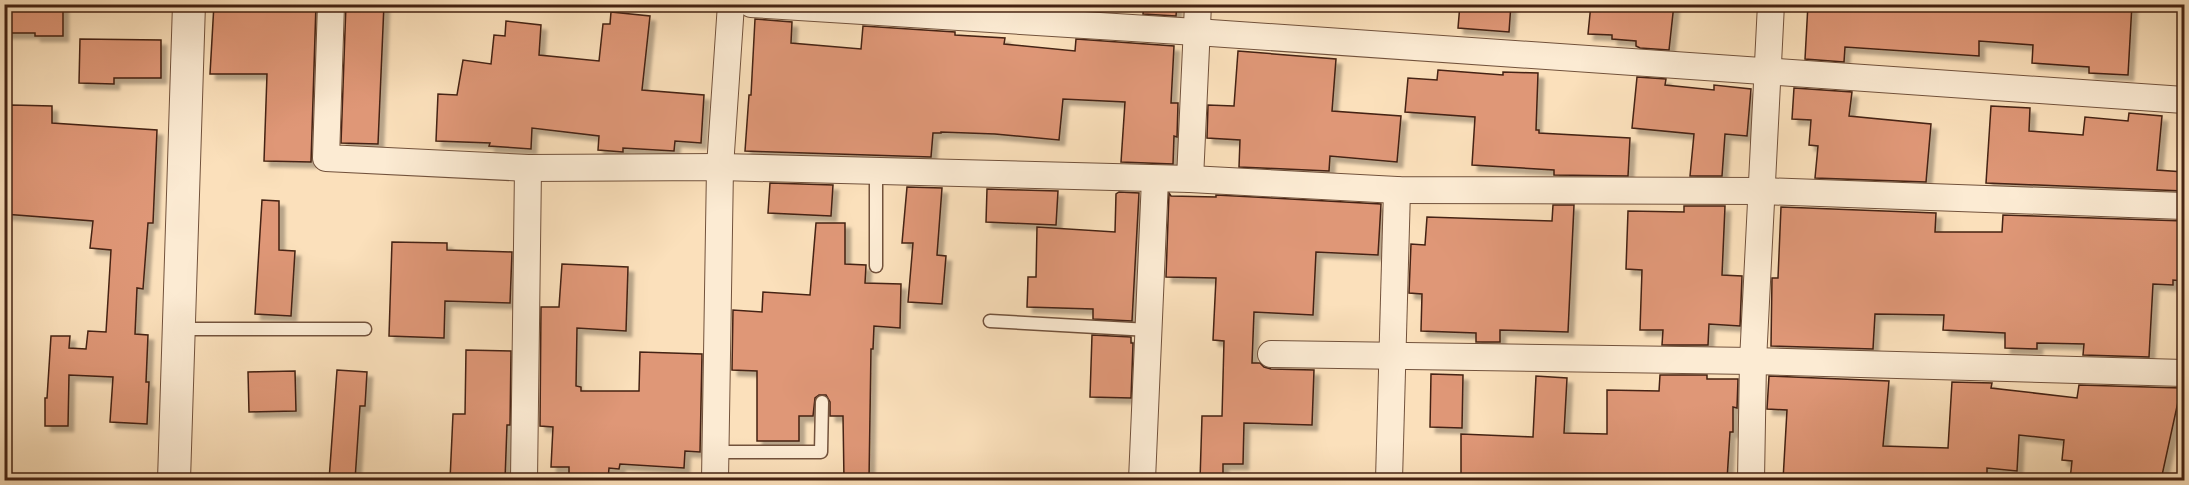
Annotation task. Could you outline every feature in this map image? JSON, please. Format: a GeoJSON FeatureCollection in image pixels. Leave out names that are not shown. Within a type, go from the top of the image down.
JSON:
{"type":"FeatureCollection","features":[{"type":"Feature","properties":{"kind":"street"},"geometry":{"type":"LineString","coordinates":[[174,480],[189,4]]}},
{"type":"Feature","properties":{"kind":"street"},"geometry":{"type":"LineString","coordinates":[[332,4],[326,158],[528,168],[720,167],[1190,179],[1397,190],[1761,191],[2184,206]]}},
{"type":"Feature","properties":{"kind":"street"},"geometry":{"type":"LineString","coordinates":[[715,480],[720,167],[731,4]]}},
{"type":"Feature","properties":{"kind":"street"},"geometry":{"type":"LineString","coordinates":[[751,4],[1196,32],[2184,100]]}},
{"type":"Feature","properties":{"kind":"street"},"geometry":{"type":"LineString","coordinates":[[1190,179],[1198,4]]}},
{"type":"Feature","properties":{"kind":"street"},"geometry":{"type":"LineString","coordinates":[[1752,480],[1753,362],[1771,4]]}},
{"type":"Feature","properties":{"kind":"street"},"geometry":{"type":"LineString","coordinates":[[524,480],[528,168]]}},
{"type":"Feature","properties":{"kind":"street"},"geometry":{"type":"LineString","coordinates":[[1142,480],[1155,178]]}},
{"type":"Feature","properties":{"kind":"street"},"geometry":{"type":"LineString","coordinates":[[1389,480],[1397,190]]}},
{"type":"Feature","properties":{"kind":"street"},"geometry":{"type":"LineString","coordinates":[[1271,354],[1753,362],[2184,373]]}},
{"type":"Feature","properties":{"kind":"lane"},"geometry":{"type":"LineString","coordinates":[[876,171],[876,266]]}},
{"type":"Feature","properties":{"kind":"lane"},"geometry":{"type":"LineString","coordinates":[[990,321],[1149,330]]}},
{"type":"Feature","properties":{"kind":"lane"},"geometry":{"type":"LineString","coordinates":[[179,329],[365,329]]}},
{"type":"Feature","properties":{"kind":"lane"},"geometry":{"type":"LineString","coordinates":[[716,452],[821,452],[822,402]]}},
{"type":"Feature","properties":{"kind":"building"},"geometry":{"type":"Polygon","coordinates":[[[4,4],[63,4],[63,36],[4,33],[4,4]]]}},
{"type":"Feature","properties":{"kind":"building"},"geometry":{"type":"Polygon","coordinates":[[[214,4],[316,4],[311,162],[264,161],[267,74],[210,74],[214,4]]]}},
{"type":"Feature","properties":{"kind":"building"},"geometry":{"type":"Polygon","coordinates":[[[346,4],[384,4],[378,144],[341,143],[346,4]]]}},
{"type":"Feature","properties":{"kind":"building"},"geometry":{"type":"Polygon","coordinates":[[[1144,4],[1177,4],[1176,16],[1143,14],[1144,4]]]}},
{"type":"Feature","properties":{"kind":"building"},"geometry":{"type":"Polygon","coordinates":[[[1460,4],[1511,4],[1509,32],[1458,28],[1460,4]]]}},
{"type":"Feature","properties":{"kind":"building"},"geometry":{"type":"Polygon","coordinates":[[[1591,4],[1674,4],[1669,50],[1640,48],[1636,46],[1636,41],[1612,39],[1612,35],[1588,34],[1591,4]]]}},
{"type":"Feature","properties":{"kind":"building"},"geometry":{"type":"Polygon","coordinates":[[[1808,4],[1977,4],[2020,7],[2020,5],[2092,11],[2092,4],[2132,4],[2128,75],[2089,73],[2089,67],[2032,63],[2033,45],[1979,41],[1979,56],[1845,47],[1844,62],[1805,59],[1808,4]]]}},
{"type":"Feature","properties":{"kind":"building"},"geometry":{"type":"Polygon","coordinates":[[[611,12],[650,16],[642,90],[704,95],[701,143],[675,141],[674,151],[623,148],[623,152],[598,150],[599,136],[532,128],[531,149],[489,146],[490,143],[436,141],[438,94],[457,95],[463,60],[491,64],[494,35],[505,36],[506,21],[541,25],[539,55],[599,61],[603,24],[610,24],[611,12]]]}},
{"type":"Feature","properties":{"kind":"building"},"geometry":{"type":"Polygon","coordinates":[[[755,19],[792,22],[791,43],[861,49],[863,26],[955,32],[955,35],[1005,38],[1004,44],[1075,51],[1076,39],[1174,46],[1171,103],[1178,103],[1173,164],[1121,162],[1125,102],[1063,99],[1059,140],[995,134],[933,133],[931,157],[745,151],[755,19]]]}},
{"type":"Feature","properties":{"kind":"building"},"geometry":{"type":"Polygon","coordinates":[[[80,39],[161,40],[161,78],[114,78],[114,84],[79,83],[80,39]]]}},
{"type":"Feature","properties":{"kind":"building"},"geometry":{"type":"Polygon","coordinates":[[[1238,51],[1336,59],[1332,111],[1401,116],[1397,162],[1330,156],[1329,171],[1239,167],[1240,140],[1207,138],[1208,105],[1234,106],[1238,51]]]}},
{"type":"Feature","properties":{"kind":"building"},"geometry":{"type":"Polygon","coordinates":[[[1438,70],[1503,75],[1503,72],[1538,73],[1536,130],[1539,130],[1539,133],[1630,138],[1628,176],[1554,175],[1554,170],[1472,165],[1475,117],[1405,112],[1408,78],[1437,80],[1438,70]]]}},
{"type":"Feature","properties":{"kind":"building"},"geometry":{"type":"Polygon","coordinates":[[[1637,77],[1666,79],[1665,85],[1714,90],[1714,85],[1751,89],[1747,136],[1725,134],[1722,176],[1690,176],[1694,134],[1632,128],[1637,77]]]}},
{"type":"Feature","properties":{"kind":"building"},"geometry":{"type":"Polygon","coordinates":[[[1794,88],[1852,92],[1849,116],[1931,124],[1926,182],[1815,178],[1818,146],[1809,145],[1811,120],[1792,119],[1794,88]]]}},
{"type":"Feature","properties":{"kind":"building"},"geometry":{"type":"Polygon","coordinates":[[[11,105],[52,106],[52,123],[157,130],[153,223],[148,223],[143,289],[137,288],[135,334],[148,335],[147,424],[110,422],[113,377],[69,375],[68,426],[45,426],[45,398],[47,398],[51,336],[70,336],[69,348],[86,349],[88,331],[106,332],[111,250],[90,248],[93,221],[4,214],[4,161],[11,162],[11,105]]]}},
{"type":"Feature","properties":{"kind":"building"},"geometry":{"type":"Polygon","coordinates":[[[1991,106],[2030,108],[2029,131],[2083,135],[2085,117],[2128,121],[2129,113],[2162,116],[2157,170],[2184,172],[2184,191],[1986,183],[1991,106]]]}},
{"type":"Feature","properties":{"kind":"building"},"geometry":{"type":"Polygon","coordinates":[[[770,183],[833,185],[831,216],[768,213],[770,183]]]}},
{"type":"Feature","properties":{"kind":"building"},"geometry":{"type":"Polygon","coordinates":[[[907,187],[942,188],[937,255],[946,256],[942,304],[908,302],[913,243],[902,243],[907,187]]]}},
{"type":"Feature","properties":{"kind":"building"},"geometry":{"type":"Polygon","coordinates":[[[987,189],[1058,191],[1056,225],[986,222],[987,189]]]}},
{"type":"Feature","properties":{"kind":"building"},"geometry":{"type":"Polygon","coordinates":[[[1119,192],[1139,193],[1132,321],[1093,319],[1093,309],[1027,307],[1028,277],[1036,277],[1037,227],[1115,232],[1116,194],[1119,192]]]}},
{"type":"Feature","properties":{"kind":"building"},"geometry":{"type":"Polygon","coordinates":[[[1169,193],[1171,196],[1216,197],[1216,195],[1381,204],[1378,255],[1316,252],[1313,315],[1254,312],[1252,363],[1260,363],[1271,369],[1314,370],[1312,425],[1244,423],[1243,464],[1223,464],[1223,480],[1200,480],[1202,416],[1222,416],[1224,341],[1213,340],[1216,278],[1166,277],[1169,193]]]}},
{"type":"Feature","properties":{"kind":"building"},"geometry":{"type":"Polygon","coordinates":[[[262,200],[279,201],[279,250],[295,251],[291,316],[255,314],[262,200]]]}},
{"type":"Feature","properties":{"kind":"building"},"geometry":{"type":"Polygon","coordinates":[[[1553,205],[1574,205],[1568,332],[1500,330],[1500,342],[1476,342],[1476,333],[1421,331],[1422,294],[1409,293],[1411,244],[1425,245],[1427,217],[1552,221],[1553,205]]]}},
{"type":"Feature","properties":{"kind":"building"},"geometry":{"type":"Polygon","coordinates":[[[1684,206],[1725,206],[1722,275],[1742,276],[1740,326],[1709,324],[1708,345],[1662,345],[1663,330],[1640,330],[1642,270],[1626,269],[1628,211],[1684,212],[1684,206]]]}},
{"type":"Feature","properties":{"kind":"building"},"geometry":{"type":"Polygon","coordinates":[[[1781,207],[1936,213],[1935,232],[2002,232],[2003,215],[2184,221],[2184,281],[2173,280],[2173,285],[2153,284],[2149,357],[2083,355],[2084,344],[2037,343],[2037,349],[2005,348],[2005,333],[1943,330],[1944,315],[1875,314],[1873,349],[1771,346],[1772,278],[1778,278],[1781,207]]]}},
{"type":"Feature","properties":{"kind":"building"},"geometry":{"type":"Polygon","coordinates":[[[816,223],[845,223],[845,264],[866,265],[865,283],[901,284],[900,328],[874,326],[873,349],[871,349],[869,480],[844,480],[843,416],[830,416],[830,402],[826,395],[819,395],[815,398],[813,416],[799,416],[799,441],[757,441],[757,371],[732,370],[733,310],[762,312],[763,292],[810,295],[816,223]]]}},
{"type":"Feature","properties":{"kind":"building"},"geometry":{"type":"Polygon","coordinates":[[[392,242],[447,243],[447,250],[512,252],[510,303],[445,301],[444,338],[389,336],[392,242]]]}},
{"type":"Feature","properties":{"kind":"building"},"geometry":{"type":"Polygon","coordinates":[[[562,264],[628,267],[626,331],[577,328],[576,386],[581,387],[581,391],[639,391],[640,352],[702,354],[700,452],[685,451],[684,468],[620,464],[619,469],[609,468],[608,480],[569,480],[569,467],[551,467],[553,427],[540,426],[541,307],[559,307],[562,264]]]}},
{"type":"Feature","properties":{"kind":"building"},"geometry":{"type":"Polygon","coordinates":[[[1092,335],[1131,337],[1131,343],[1133,343],[1131,398],[1090,397],[1092,335]]]}},
{"type":"Feature","properties":{"kind":"building"},"geometry":{"type":"Polygon","coordinates":[[[466,350],[511,351],[510,425],[507,425],[505,480],[450,480],[453,414],[465,414],[466,350]]]}},
{"type":"Feature","properties":{"kind":"building"},"geometry":{"type":"Polygon","coordinates":[[[337,370],[367,372],[365,406],[360,406],[355,480],[329,480],[337,370]]]}},
{"type":"Feature","properties":{"kind":"building"},"geometry":{"type":"Polygon","coordinates":[[[295,371],[296,411],[249,412],[248,372],[295,371]]]}},
{"type":"Feature","properties":{"kind":"building"},"geometry":{"type":"Polygon","coordinates":[[[1431,374],[1463,375],[1462,428],[1430,427],[1431,374]]]}},
{"type":"Feature","properties":{"kind":"building"},"geometry":{"type":"Polygon","coordinates":[[[1660,375],[1707,375],[1707,379],[1738,379],[1737,408],[1733,407],[1733,432],[1730,432],[1727,480],[1461,480],[1461,434],[1533,437],[1536,376],[1567,378],[1564,433],[1607,434],[1607,390],[1659,391],[1660,375]]]}},
{"type":"Feature","properties":{"kind":"building"},"geometry":{"type":"Polygon","coordinates":[[[1769,376],[1889,381],[1883,446],[1948,448],[1952,382],[1992,383],[1991,388],[2077,398],[2079,385],[2181,388],[2161,480],[2070,480],[2072,461],[2062,460],[2064,440],[2019,435],[2017,471],[1987,468],[1987,480],[1783,480],[1787,410],[1767,409],[1769,376]]]}}]}
